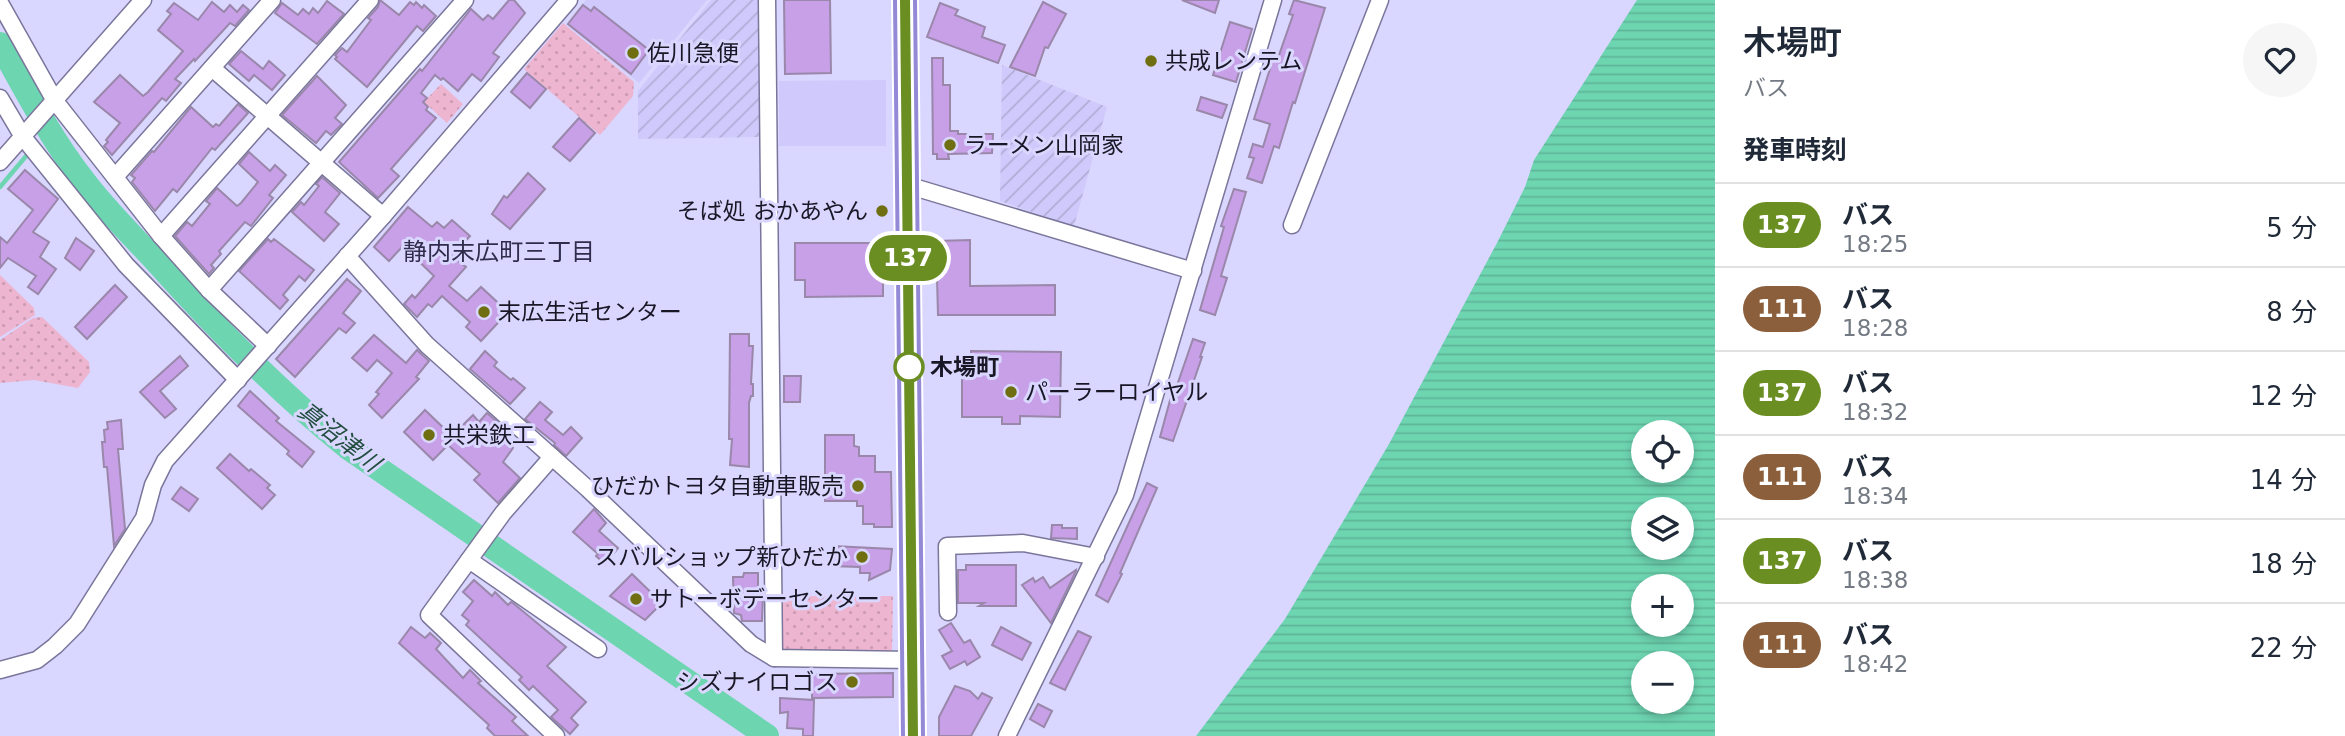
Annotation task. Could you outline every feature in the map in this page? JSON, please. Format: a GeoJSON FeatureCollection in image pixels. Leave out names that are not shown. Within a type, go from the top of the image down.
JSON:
{"type":"FeatureCollection","features":[{"type":"Feature","properties":{"kind":"highway"},"geometry":{"type":"LineString","coordinates":[[905,0],[913,736]]}},
{"type":"Feature","properties":{"kind":"street"},"geometry":{"type":"LineString","coordinates":[[0,162],[143,0]]}},
{"type":"Feature","properties":{"kind":"street"},"geometry":{"type":"LineString","coordinates":[[115,177],[272,0]]}},
{"type":"Feature","properties":{"kind":"street"},"geometry":{"type":"LineString","coordinates":[[161,236],[370,0]]}},
{"type":"Feature","properties":{"kind":"street"},"geometry":{"type":"LineString","coordinates":[[209,290],[465,0]]}},
{"type":"Feature","properties":{"kind":"street"},"geometry":{"type":"LineString","coordinates":[[0,670],[37,660],[76,624],[144,518],[153,485],[165,461],[383,216],[569,0]]}},
{"type":"Feature","properties":{"kind":"street"},"geometry":{"type":"LineString","coordinates":[[767,0],[774,658]]}},
{"type":"Feature","properties":{"kind":"street"},"geometry":{"type":"LineString","coordinates":[[1007,736],[1125,495],[1273,0]]}},
{"type":"Feature","properties":{"kind":"street"},"geometry":{"type":"LineString","coordinates":[[1292,225],[1380,0]]}},
{"type":"Feature","properties":{"kind":"street"},"geometry":{"type":"LineString","coordinates":[[0,3],[52,105],[115,177],[161,236],[264,351]]}},
{"type":"Feature","properties":{"kind":"street"},"geometry":{"type":"LineString","coordinates":[[212,68],[383,216]]}},
{"type":"Feature","properties":{"kind":"street"},"geometry":{"type":"LineString","coordinates":[[0,98],[126,265],[242,376]]}},
{"type":"Feature","properties":{"kind":"street"},"geometry":{"type":"LineString","coordinates":[[907,185],[1193,271]]}},
{"type":"Feature","properties":{"kind":"street"},"geometry":{"type":"LineString","coordinates":[[347,256],[427,345],[552,457],[751,644],[774,658],[912,660]]}},
{"type":"Feature","properties":{"kind":"street"},"geometry":{"type":"LineString","coordinates":[[552,457],[489,532],[429,615],[556,736]]}},
{"type":"Feature","properties":{"kind":"street"},"geometry":{"type":"LineString","coordinates":[[948,612],[947,546],[1023,543],[1096,557]]}},
{"type":"Feature","properties":{"kind":"street"},"geometry":{"type":"LineString","coordinates":[[472,556],[598,649]]}},
{"type":"Feature","properties":{"kind":"shaded area","name":"佐川急便"},"geometry":{"type":"Polygon","coordinates":[[[586,0],[707,0],[639,83],[566,24],[586,0]]]}},
{"type":"Feature","properties":{"kind":"shaded area"},"geometry":{"type":"Polygon","coordinates":[[[711,0],[761,0],[759,137],[638,139],[638,91],[711,0]]]}},
{"type":"Feature","properties":{"kind":"shaded area"},"geometry":{"type":"Polygon","coordinates":[[[1637,0],[1715,0],[1715,736],[1196,736],[1285,619],[1389,444],[1525,187],[1534,160],[1637,0]]]}},
{"type":"Feature","properties":{"kind":"shaded area"},"geometry":{"type":"Polygon","coordinates":[[[563,23],[634,82],[633,96],[600,135],[524,69],[563,23]]]}},
{"type":"Feature","properties":{"kind":"shaded area"},"geometry":{"type":"Polygon","coordinates":[[[1002,65],[1107,107],[1074,226],[1000,201],[1002,65]]]}},
{"type":"Feature","properties":{"kind":"shaded area"},"geometry":{"type":"Polygon","coordinates":[[[886,80],[886,146],[779,146],[779,81],[886,80]]]}},
{"type":"Feature","properties":{"kind":"shaded area"},"geometry":{"type":"Polygon","coordinates":[[[441,84],[463,104],[447,123],[424,102],[441,84]]]}},
{"type":"Feature","properties":{"kind":"shaded area"},"geometry":{"type":"Polygon","coordinates":[[[0,275],[34,308],[35,315],[0,337],[0,275]]]}},
{"type":"Feature","properties":{"kind":"shaded area"},"geometry":{"type":"Polygon","coordinates":[[[42,317],[89,362],[90,372],[78,388],[34,380],[0,383],[0,340],[33,318],[42,317]]]}},
{"type":"Feature","properties":{"kind":"shaded area"},"geometry":{"type":"Polygon","coordinates":[[[782,596],[893,596],[892,654],[788,654],[782,647],[782,596]]]}},
{"type":"Feature","properties":{"kind":"building"},"geometry":{"type":"Polygon","coordinates":[[[380,0],[399,15],[410,2],[414,5],[416,2],[422,8],[424,5],[436,16],[423,31],[417,26],[367,87],[335,59],[335,55],[342,48],[347,52],[371,20],[368,18],[378,7],[380,0]]]}},
{"type":"Feature","properties":{"kind":"building"},"geometry":{"type":"Polygon","coordinates":[[[509,0],[514,0],[525,13],[493,53],[499,57],[481,81],[472,74],[458,91],[443,78],[441,80],[435,75],[421,93],[427,98],[423,102],[428,107],[426,110],[436,118],[391,169],[399,176],[378,198],[339,162],[420,69],[422,71],[471,9],[483,20],[488,15],[493,19],[509,0]]]}},
{"type":"Feature","properties":{"kind":"building"},"geometry":{"type":"Polygon","coordinates":[[[784,0],[830,0],[831,73],[785,74],[784,0]]]}},
{"type":"Feature","properties":{"kind":"building"},"geometry":{"type":"Polygon","coordinates":[[[1182,0],[1219,0],[1215,13],[1182,0]]]}},
{"type":"Feature","properties":{"kind":"building"},"geometry":{"type":"Polygon","coordinates":[[[1294,0],[1325,8],[1279,148],[1274,146],[1262,183],[1247,178],[1254,158],[1249,157],[1253,144],[1263,147],[1270,124],[1254,119],[1275,53],[1279,55],[1293,15],[1289,14],[1294,0]]]}},
{"type":"Feature","properties":{"kind":"building"},"geometry":{"type":"Polygon","coordinates":[[[327,1],[344,14],[317,44],[275,13],[282,3],[298,15],[303,9],[309,14],[313,8],[318,13],[327,1]]]}},
{"type":"Feature","properties":{"kind":"building"},"geometry":{"type":"Polygon","coordinates":[[[212,2],[224,12],[230,5],[237,12],[243,5],[249,10],[235,26],[230,23],[175,79],[181,83],[166,101],[162,98],[112,155],[104,146],[120,123],[94,102],[120,75],[143,96],[148,92],[183,51],[158,30],[171,14],[167,11],[174,3],[198,20],[212,2]]]}},
{"type":"Feature","properties":{"kind":"building"},"geometry":{"type":"Polygon","coordinates":[[[1043,2],[1066,14],[1048,48],[1045,47],[1035,76],[1010,67],[1043,2]]]}},
{"type":"Feature","properties":{"kind":"building"},"geometry":{"type":"Polygon","coordinates":[[[940,3],[958,10],[955,15],[985,27],[982,37],[1005,45],[998,63],[927,37],[940,3]]]}},
{"type":"Feature","properties":{"kind":"building"},"geometry":{"type":"Polygon","coordinates":[[[583,5],[591,11],[594,7],[649,50],[631,74],[568,24],[583,5]]]}},
{"type":"Feature","properties":{"kind":"building"},"geometry":{"type":"Polygon","coordinates":[[[1230,22],[1252,29],[1236,82],[1213,75],[1230,22]]]}},
{"type":"Feature","properties":{"kind":"building"},"geometry":{"type":"Polygon","coordinates":[[[241,51],[263,69],[269,61],[285,75],[272,90],[254,75],[249,81],[229,64],[241,51]]]}},
{"type":"Feature","properties":{"kind":"building"},"geometry":{"type":"Polygon","coordinates":[[[932,58],[943,58],[943,85],[950,85],[950,131],[958,131],[958,134],[993,134],[992,153],[948,154],[949,159],[937,159],[937,154],[933,154],[932,58]]]}},
{"type":"Feature","properties":{"kind":"building"},"geometry":{"type":"Polygon","coordinates":[[[527,73],[546,89],[530,108],[511,92],[527,73]]]}},
{"type":"Feature","properties":{"kind":"building"},"geometry":{"type":"Polygon","coordinates":[[[317,76],[346,105],[335,118],[342,124],[331,135],[326,131],[316,143],[282,115],[317,76]]]}},
{"type":"Feature","properties":{"kind":"building"},"geometry":{"type":"Polygon","coordinates":[[[1201,97],[1227,105],[1222,118],[1197,110],[1201,97]]]}},
{"type":"Feature","properties":{"kind":"building"},"geometry":{"type":"Polygon","coordinates":[[[238,104],[248,113],[215,150],[212,148],[177,192],[173,189],[155,211],[132,182],[135,178],[131,175],[191,107],[213,127],[216,124],[219,126],[238,104]]]}},
{"type":"Feature","properties":{"kind":"building"},"geometry":{"type":"Polygon","coordinates":[[[579,118],[595,133],[570,161],[553,147],[579,118]]]}},
{"type":"Feature","properties":{"kind":"building"},"geometry":{"type":"Polygon","coordinates":[[[249,152],[270,171],[275,165],[286,175],[269,195],[273,198],[251,226],[245,222],[219,251],[221,254],[211,265],[214,268],[209,274],[175,236],[187,222],[192,226],[210,204],[206,201],[217,188],[237,206],[241,203],[258,182],[239,164],[249,152]]]}},
{"type":"Feature","properties":{"kind":"building"},"geometry":{"type":"Polygon","coordinates":[[[25,170],[58,199],[33,232],[49,242],[40,257],[56,269],[38,294],[28,287],[36,276],[8,258],[0,268],[0,237],[7,243],[33,210],[8,189],[25,170]]]}},
{"type":"Feature","properties":{"kind":"building"},"geometry":{"type":"Polygon","coordinates":[[[528,173],[545,189],[510,229],[492,214],[504,196],[507,198],[528,173]]]}},
{"type":"Feature","properties":{"kind":"building"},"geometry":{"type":"Polygon","coordinates":[[[322,177],[340,193],[325,212],[339,224],[324,241],[292,212],[301,202],[304,205],[319,186],[316,184],[322,177]]]}},
{"type":"Feature","properties":{"kind":"building"},"geometry":{"type":"Polygon","coordinates":[[[1234,189],[1246,192],[1221,276],[1227,278],[1215,315],[1200,310],[1224,227],[1221,226],[1234,189]]]}},
{"type":"Feature","properties":{"kind":"building"},"geometry":{"type":"Polygon","coordinates":[[[408,207],[432,227],[437,222],[444,228],[452,220],[470,236],[452,256],[466,267],[449,286],[467,301],[481,287],[508,312],[481,341],[466,327],[470,322],[442,296],[432,307],[428,304],[417,317],[404,304],[412,295],[415,298],[434,276],[403,246],[389,261],[374,247],[408,207]]]}},
{"type":"Feature","properties":{"kind":"building"},"geometry":{"type":"Polygon","coordinates":[[[76,238],[94,251],[80,270],[65,258],[76,238]]]}},
{"type":"Feature","properties":{"kind":"building"},"geometry":{"type":"Polygon","coordinates":[[[268,239],[271,242],[274,239],[314,270],[305,281],[299,276],[283,295],[288,300],[280,309],[239,271],[268,239]]]}},
{"type":"Feature","properties":{"kind":"building"},"geometry":{"type":"Polygon","coordinates":[[[970,240],[970,286],[1055,285],[1055,315],[938,315],[936,241],[970,240]]]}},
{"type":"Feature","properties":{"kind":"building"},"geometry":{"type":"Polygon","coordinates":[[[795,243],[883,243],[883,296],[805,297],[805,280],[795,280],[795,243]]]}},
{"type":"Feature","properties":{"kind":"building"},"geometry":{"type":"Polygon","coordinates":[[[347,279],[361,291],[343,313],[355,323],[346,333],[339,328],[295,377],[276,359],[347,279]]]}},
{"type":"Feature","properties":{"kind":"building"},"geometry":{"type":"Polygon","coordinates":[[[115,285],[127,297],[87,339],[75,327],[115,285]]]}},
{"type":"Feature","properties":{"kind":"building"},"geometry":{"type":"Polygon","coordinates":[[[730,334],[749,334],[749,346],[753,346],[753,396],[749,403],[749,467],[730,465],[730,334]]]}},
{"type":"Feature","properties":{"kind":"building"},"geometry":{"type":"Polygon","coordinates":[[[374,335],[406,363],[417,350],[429,361],[416,377],[419,379],[382,418],[369,405],[392,373],[377,360],[367,371],[352,358],[374,335]]]}},
{"type":"Feature","properties":{"kind":"building"},"geometry":{"type":"Polygon","coordinates":[[[1193,339],[1205,343],[1173,441],[1160,437],[1172,393],[1174,394],[1193,339]]]}},
{"type":"Feature","properties":{"kind":"building"},"geometry":{"type":"Polygon","coordinates":[[[485,351],[497,362],[494,366],[525,388],[510,404],[470,369],[485,351]]]}},
{"type":"Feature","properties":{"kind":"building","name":"パーラーロイヤル"},"geometry":{"type":"Polygon","coordinates":[[[971,351],[1061,352],[1060,417],[1020,416],[1020,424],[1002,424],[1002,417],[962,417],[962,367],[971,367],[971,351]]]}},
{"type":"Feature","properties":{"kind":"building"},"geometry":{"type":"Polygon","coordinates":[[[180,356],[188,366],[160,391],[176,409],[165,418],[140,392],[180,356]]]}},
{"type":"Feature","properties":{"kind":"building"},"geometry":{"type":"Polygon","coordinates":[[[784,376],[801,376],[800,402],[784,402],[784,376]]]}},
{"type":"Feature","properties":{"kind":"building"},"geometry":{"type":"Polygon","coordinates":[[[250,391],[279,418],[276,421],[314,452],[302,467],[287,454],[289,451],[238,406],[250,391]]]}},
{"type":"Feature","properties":{"kind":"building"},"geometry":{"type":"Polygon","coordinates":[[[540,402],[552,412],[545,420],[563,435],[571,427],[582,438],[566,456],[555,443],[525,419],[540,402]]]}},
{"type":"Feature","properties":{"kind":"building"},"geometry":{"type":"Polygon","coordinates":[[[425,410],[452,436],[473,415],[479,422],[487,413],[500,424],[493,431],[513,448],[503,462],[520,478],[498,503],[474,480],[480,474],[448,445],[433,460],[404,432],[425,410]]]}},
{"type":"Feature","properties":{"kind":"building"},"geometry":{"type":"Polygon","coordinates":[[[121,420],[123,449],[118,449],[125,529],[114,546],[107,467],[104,467],[102,442],[105,442],[104,430],[108,429],[107,422],[121,420]]]}},
{"type":"Feature","properties":{"kind":"building","name":"ひだかトヨタ自動車販売"},"geometry":{"type":"Polygon","coordinates":[[[825,435],[854,435],[854,446],[859,447],[859,456],[875,456],[875,472],[891,472],[892,527],[863,524],[863,506],[857,506],[857,501],[825,501],[825,435]]]}},
{"type":"Feature","properties":{"kind":"building"},"geometry":{"type":"Polygon","coordinates":[[[230,454],[270,485],[267,488],[275,495],[262,509],[217,468],[230,454]]]}},
{"type":"Feature","properties":{"kind":"building"},"geometry":{"type":"Polygon","coordinates":[[[1147,483],[1157,488],[1108,602],[1096,595],[1147,483]]]}},
{"type":"Feature","properties":{"kind":"building"},"geometry":{"type":"Polygon","coordinates":[[[181,487],[198,499],[189,511],[172,499],[181,487]]]}},
{"type":"Feature","properties":{"kind":"building"},"geometry":{"type":"Polygon","coordinates":[[[594,509],[606,523],[599,531],[618,548],[605,564],[596,556],[598,554],[573,532],[594,509]]]}},
{"type":"Feature","properties":{"kind":"building"},"geometry":{"type":"Polygon","coordinates":[[[1052,525],[1077,528],[1077,539],[1051,538],[1052,525]]]}},
{"type":"Feature","properties":{"kind":"building","name":"スバルショップ新ひだか"},"geometry":{"type":"Polygon","coordinates":[[[833,546],[892,549],[890,570],[869,580],[870,573],[860,573],[860,567],[831,566],[833,546]]]}},
{"type":"Feature","properties":{"kind":"building"},"geometry":{"type":"Polygon","coordinates":[[[966,565],[1016,565],[1016,606],[958,603],[958,570],[966,570],[966,565]]]}},
{"type":"Feature","properties":{"kind":"building"},"geometry":{"type":"Polygon","coordinates":[[[1076,570],[1051,623],[1022,585],[1033,578],[1035,582],[1043,577],[1050,588],[1076,570]]]}},
{"type":"Feature","properties":{"kind":"building"},"geometry":{"type":"Polygon","coordinates":[[[744,573],[758,573],[758,594],[763,594],[762,621],[742,621],[741,615],[734,613],[733,577],[743,577],[744,573]]]}},
{"type":"Feature","properties":{"kind":"building","name":"サトーボデーセンター"},"geometry":{"type":"Polygon","coordinates":[[[632,574],[662,603],[645,620],[610,596],[632,574]]]}},
{"type":"Feature","properties":{"kind":"building"},"geometry":{"type":"Polygon","coordinates":[[[474,580],[492,596],[495,592],[508,605],[513,603],[566,647],[547,666],[586,702],[571,718],[578,725],[570,734],[551,717],[558,710],[533,686],[529,690],[519,680],[522,677],[466,625],[469,621],[462,615],[473,601],[463,592],[474,580]]]}},
{"type":"Feature","properties":{"kind":"building"},"geometry":{"type":"Polygon","coordinates":[[[951,623],[964,643],[970,640],[980,657],[967,665],[965,661],[950,669],[942,656],[952,651],[939,630],[951,623]]]}},
{"type":"Feature","properties":{"kind":"building"},"geometry":{"type":"Polygon","coordinates":[[[411,627],[425,638],[430,633],[441,643],[436,649],[463,678],[470,670],[481,681],[478,683],[516,717],[512,721],[528,736],[495,736],[487,728],[489,725],[399,643],[411,627]]]}},
{"type":"Feature","properties":{"kind":"building"},"geometry":{"type":"Polygon","coordinates":[[[1001,627],[1031,643],[1022,660],[992,645],[1001,627]]]}},
{"type":"Feature","properties":{"kind":"building"},"geometry":{"type":"Polygon","coordinates":[[[1078,631],[1091,637],[1065,690],[1050,683],[1078,631]]]}},
{"type":"Feature","properties":{"kind":"building","name":"シズナイロゴス"},"geometry":{"type":"Polygon","coordinates":[[[893,673],[893,697],[812,698],[812,674],[893,673]]]}},
{"type":"Feature","properties":{"kind":"building"},"geometry":{"type":"Polygon","coordinates":[[[955,686],[970,691],[978,699],[982,693],[992,698],[971,736],[939,736],[939,717],[955,686]]]}},
{"type":"Feature","properties":{"kind":"building"},"geometry":{"type":"Polygon","coordinates":[[[780,698],[814,700],[813,736],[803,736],[803,729],[787,728],[788,712],[780,713],[780,698]]]}},
{"type":"Feature","properties":{"kind":"building"},"geometry":{"type":"Polygon","coordinates":[[[1038,704],[1052,711],[1044,727],[1030,719],[1038,704]]]}},
{"type":"Feature","properties":{"kind":"waterway","name":"真沼津川"},"geometry":{"type":"LineString","coordinates":[[0,44],[50,132],[92,191],[222,332],[295,403],[347,447],[767,736]]}},
{"type":"Feature","properties":{"kind":"waterway","name":"真沼津川"},"geometry":{"type":"LineString","coordinates":[[45,138],[51,134]]}},
{"type":"Feature","properties":{"kind":"waterway"},"geometry":{"type":"LineString","coordinates":[[0,187],[27,155]]}},
{"type":"Feature","properties":{"kind":"bus line","name":"137"},"geometry":{"type":"LineString","coordinates":[[905,0],[913,736]]}},
{"type":"Feature","properties":{"kind":"place","name":"佐川急便"},"geometry":{"type":"Point","coordinates":[633,53]}},
{"type":"Feature","properties":{"kind":"place","name":"共成レンテム"},"geometry":{"type":"Point","coordinates":[1151,61]}},
{"type":"Feature","properties":{"kind":"place","name":"ラーメン山岡家"},"geometry":{"type":"Point","coordinates":[950,145]}},
{"type":"Feature","properties":{"kind":"place","name":"そば処 おかあやん"},"geometry":{"type":"Point","coordinates":[882,211]}},
{"type":"Feature","properties":{"kind":"place","name":"末広生活センター"},"geometry":{"type":"Point","coordinates":[484,312]}},
{"type":"Feature","properties":{"kind":"place","name":"木場町"},"geometry":{"type":"Point","coordinates":[909,367]}},
{"type":"Feature","properties":{"kind":"place","name":"パーラーロイヤル"},"geometry":{"type":"Point","coordinates":[1011,392]}},
{"type":"Feature","properties":{"kind":"place","name":"共栄鉄工"},"geometry":{"type":"Point","coordinates":[429,435]}},
{"type":"Feature","properties":{"kind":"place","name":"ひだかトヨタ自動車販売"},"geometry":{"type":"Point","coordinates":[858,486]}},
{"type":"Feature","properties":{"kind":"place","name":"スバルショップ新ひだか"},"geometry":{"type":"Point","coordinates":[862,557]}},
{"type":"Feature","properties":{"kind":"place","name":"サトーボデーセンター"},"geometry":{"type":"Point","coordinates":[636,599]}},
{"type":"Feature","properties":{"kind":"place","name":"シズナイロゴス"},"geometry":{"type":"Point","coordinates":[852,682]}},
{"type":"Feature","properties":{"kind":"district","name":"静内末広町三丁目"},"geometry":{"type":"Point","coordinates":[499,252]}}]}
